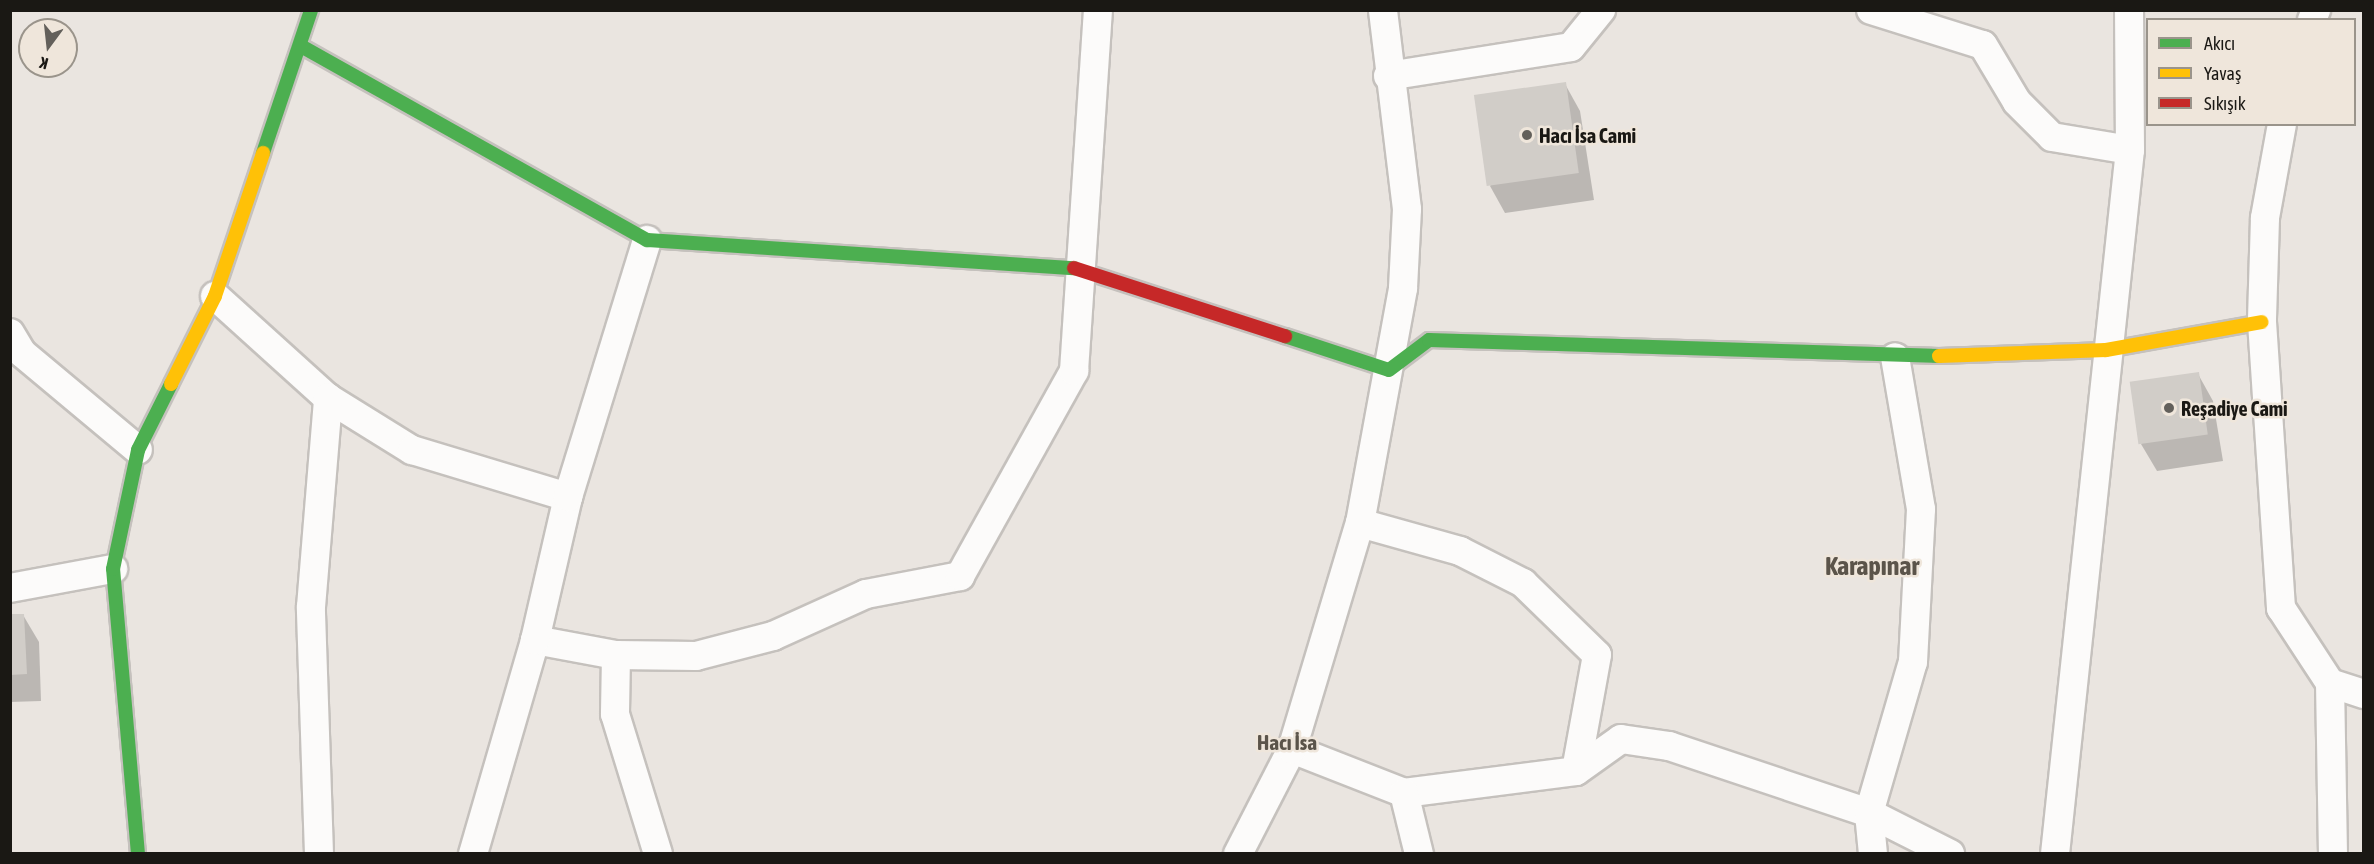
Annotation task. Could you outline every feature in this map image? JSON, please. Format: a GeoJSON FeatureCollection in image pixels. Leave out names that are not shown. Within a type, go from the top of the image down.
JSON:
{"type":"FeatureCollection","features":[{"type":"Feature","properties":{"kind":"street"},"geometry":{"type":"LineString","coordinates":[[138,854],[113,569],[138,450],[215,296],[301,46],[311,10]]}},
{"type":"Feature","properties":{"kind":"street"},"geometry":{"type":"LineString","coordinates":[[535,640],[616,655],[696,656],[773,636],[866,594],[960,576],[1074,371],[1077,268],[1098,10]]}},
{"type":"Feature","properties":{"kind":"street"},"geometry":{"type":"LineString","coordinates":[[1238,854],[1292,749],[1360,523],[1389,370],[1403,288],[1407,209],[1388,76],[1383,10]]}},
{"type":"Feature","properties":{"kind":"street"},"geometry":{"type":"LineString","coordinates":[[1388,76],[1571,47],[1601,10]]}},
{"type":"Feature","properties":{"kind":"street"},"geometry":{"type":"LineString","coordinates":[[1871,10],[1983,45],[2017,102],[2052,137],[2130,150]]}},
{"type":"Feature","properties":{"kind":"street"},"geometry":{"type":"LineString","coordinates":[[2055,854],[2106,350],[2130,150],[2129,10]]}},
{"type":"Feature","properties":{"kind":"street"},"geometry":{"type":"LineString","coordinates":[[301,46],[647,240],[1077,268],[1389,370]]}},
{"type":"Feature","properties":{"kind":"street"},"geometry":{"type":"LineString","coordinates":[[2282,126],[2265,218],[2262,322],[2281,608],[2330,683],[2333,854]]}},
{"type":"Feature","properties":{"kind":"street"},"geometry":{"type":"LineString","coordinates":[[473,854],[535,640],[568,497],[647,240]]}},
{"type":"Feature","properties":{"kind":"street"},"geometry":{"type":"LineString","coordinates":[[215,296],[328,398],[412,450],[568,497]]}},
{"type":"Feature","properties":{"kind":"street"},"geometry":{"type":"LineString","coordinates":[[1389,370],[1429,340],[1895,357],[2106,350],[2262,322]]}},
{"type":"Feature","properties":{"kind":"street"},"geometry":{"type":"LineString","coordinates":[[10,333],[22,353],[138,450]]}},
{"type":"Feature","properties":{"kind":"street"},"geometry":{"type":"LineString","coordinates":[[1873,854],[1869,813],[1913,662],[1921,509],[1895,357]]}},
{"type":"Feature","properties":{"kind":"street"},"geometry":{"type":"LineString","coordinates":[[319,854],[311,607],[328,398]]}},
{"type":"Feature","properties":{"kind":"street"},"geometry":{"type":"LineString","coordinates":[[1360,523],[1460,551],[1523,583],[1598,656],[1576,771]]}},
{"type":"Feature","properties":{"kind":"street"},"geometry":{"type":"LineString","coordinates":[[10,588],[113,569]]}},
{"type":"Feature","properties":{"kind":"street"},"geometry":{"type":"LineString","coordinates":[[616,655],[615,714],[658,854]]}},
{"type":"Feature","properties":{"kind":"street"},"geometry":{"type":"LineString","coordinates":[[2330,683],[2364,673]]}},
{"type":"Feature","properties":{"kind":"street"},"geometry":{"type":"LineString","coordinates":[[2330,683],[2364,694]]}},
{"type":"Feature","properties":{"kind":"street"},"geometry":{"type":"LineString","coordinates":[[1292,749],[1404,793],[1576,771],[1621,739],[1630,740],[1717,760],[1869,813],[1950,854]]}},
{"type":"Feature","properties":{"kind":"street"},"geometry":{"type":"LineString","coordinates":[[1404,793],[1419,854]]}},
{"type":"Feature","properties":{"kind":"building","name":"Hacı İsa Cami"},"geometry":{"type":"Polygon","coordinates":[[[1566,82],[1579,173],[1487,186],[1474,95],[1566,82]]]}},
{"type":"Feature","properties":{"kind":"building","name":"Reşadiye Cami"},"geometry":{"type":"Polygon","coordinates":[[[2199,372],[2208,434],[2138,444],[2130,382],[2199,372]]]}},
{"type":"Feature","properties":{"kind":"building"},"geometry":{"type":"Polygon","coordinates":[[[10,614],[24,614],[27,674],[10,675],[10,614]]]}},
{"type":"Feature","properties":{"kind":"traffic: fast"},"geometry":{"type":"LineString","coordinates":[[263,153],[311,10]]}},
{"type":"Feature","properties":{"kind":"traffic: fast"},"geometry":{"type":"LineString","coordinates":[[301,46],[647,240],[1074,268]]}},
{"type":"Feature","properties":{"kind":"traffic: fast"},"geometry":{"type":"LineString","coordinates":[[1285,336],[1389,370],[1429,340],[1939,356]]}},
{"type":"Feature","properties":{"kind":"traffic: fast"},"geometry":{"type":"LineString","coordinates":[[138,854],[113,569],[138,450],[171,384]]}},
{"type":"Feature","properties":{"kind":"traffic: slow"},"geometry":{"type":"LineString","coordinates":[[171,384],[215,296],[263,153]]}},
{"type":"Feature","properties":{"kind":"traffic: slow"},"geometry":{"type":"LineString","coordinates":[[1939,356],[2106,350],[2262,322]]}},
{"type":"Feature","properties":{"kind":"traffic: jam"},"geometry":{"type":"LineString","coordinates":[[1074,268],[1285,336]]}},
{"type":"Feature","properties":{"kind":"place","name":"Hacı İsa Cami"},"geometry":{"type":"Point","coordinates":[1527,135]}},
{"type":"Feature","properties":{"kind":"place","name":"Reşadiye Cami"},"geometry":{"type":"Point","coordinates":[2169,408]}},
{"type":"Feature","properties":{"kind":"district","name":"Karapınar"},"geometry":{"type":"Point","coordinates":[1872,567]}},
{"type":"Feature","properties":{"kind":"district","name":"Hacı İsa"},"geometry":{"type":"Point","coordinates":[1287,742]}}]}
